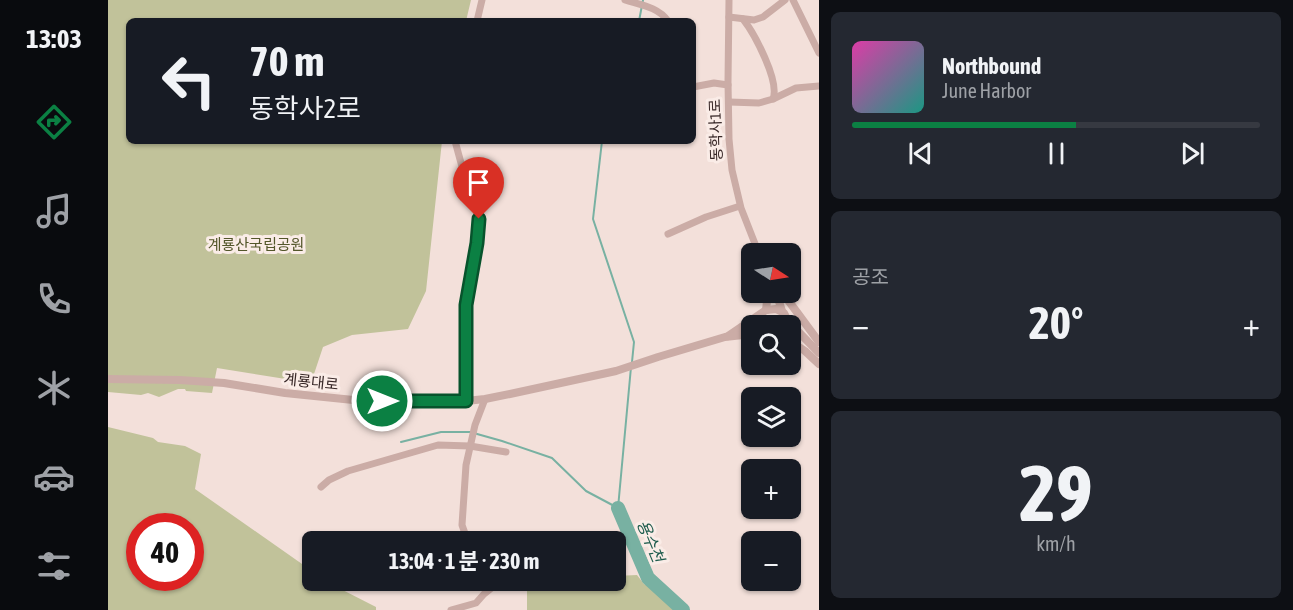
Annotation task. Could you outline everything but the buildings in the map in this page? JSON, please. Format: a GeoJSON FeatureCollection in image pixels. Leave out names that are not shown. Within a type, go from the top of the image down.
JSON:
{"type":"FeatureCollection","features":[{"type":"Feature","properties":{"kind":"street"},"geometry":{"type":"LineString","coordinates":[[478,18],[482,0]]}},
{"type":"Feature","properties":{"kind":"street"},"geometry":{"type":"LineString","coordinates":[[625,0],[654,9],[666,18]]}},
{"type":"Feature","properties":{"kind":"street","name":"동학사1로"},"geometry":{"type":"LineString","coordinates":[[729,0],[728,85],[732,170],[740,206],[755,243]]}},
{"type":"Feature","properties":{"kind":"street"},"geometry":{"type":"LineString","coordinates":[[729,17],[754,20],[763,17],[785,0]]}},
{"type":"Feature","properties":{"kind":"street"},"geometry":{"type":"LineString","coordinates":[[793,0],[819,53]]}},
{"type":"Feature","properties":{"kind":"street"},"geometry":{"type":"LineString","coordinates":[[743,19],[751,29],[767,64],[775,87],[773,99]]}},
{"type":"Feature","properties":{"kind":"street"},"geometry":{"type":"LineString","coordinates":[[696,86],[714,83],[728,85]]}},
{"type":"Feature","properties":{"kind":"street"},"geometry":{"type":"LineString","coordinates":[[729,102],[759,103],[796,88],[819,86]]}},
{"type":"Feature","properties":{"kind":"street"},"geometry":{"type":"LineString","coordinates":[[455,144],[479,219],[466,305],[466,401]]}},
{"type":"Feature","properties":{"kind":"street"},"geometry":{"type":"LineString","coordinates":[[668,234],[706,217],[740,206]]}},
{"type":"Feature","properties":{"kind":"street"},"geometry":{"type":"LineString","coordinates":[[762,315],[766,303]]}},
{"type":"Feature","properties":{"kind":"street"},"geometry":{"type":"LineString","coordinates":[[779,303],[785,315]]}},
{"type":"Feature","properties":{"kind":"street"},"geometry":{"type":"LineString","coordinates":[[790,303],[819,342]]}},
{"type":"Feature","properties":{"kind":"street"},"geometry":{"type":"LineString","coordinates":[[725,338],[765,312],[776,309],[782,311]]}},
{"type":"Feature","properties":{"kind":"street"},"geometry":{"type":"LineString","coordinates":[[725,338],[741,336]]}},
{"type":"Feature","properties":{"kind":"street"},"geometry":{"type":"LineString","coordinates":[[801,336],[819,353]]}},
{"type":"Feature","properties":{"kind":"street","name":"계룡대로"},"geometry":{"type":"LineString","coordinates":[[108,379],[224,383],[285,393],[363,401],[466,401],[616,371],[725,338]]}},
{"type":"Feature","properties":{"kind":"street"},"geometry":{"type":"LineString","coordinates":[[801,348],[819,364]]}},
{"type":"Feature","properties":{"kind":"street"},"geometry":{"type":"LineString","coordinates":[[464,531],[462,525],[466,465],[485,399]]}},
{"type":"Feature","properties":{"kind":"street"},"geometry":{"type":"LineString","coordinates":[[321,487],[329,480],[348,471],[438,446],[471,442],[506,452]]}},
{"type":"Feature","properties":{"kind":"street"},"geometry":{"type":"LineString","coordinates":[[452,610],[476,606],[490,591]]}},
{"type":"Feature","properties":{"kind":"green space","name":"계룡산국립공원"},"geometry":{"type":"Polygon","coordinates":[[[108,0],[471,0],[467,18],[126,18],[126,144],[442,144],[426,291],[408,329],[352,335],[323,347],[311,383],[217,368],[212,393],[178,389],[159,397],[148,393],[141,395],[108,392],[108,0]]]}},
{"type":"Feature","properties":{"kind":"green space"},"geometry":{"type":"Polygon","coordinates":[[[108,427],[153,438],[158,442],[185,446],[201,454],[195,489],[302,564],[302,591],[345,591],[376,607],[376,610],[108,610],[108,427]]]}},
{"type":"Feature","properties":{"kind":"green space"},"geometry":{"type":"Polygon","coordinates":[[[637,575],[644,584],[666,597],[675,610],[527,610],[527,591],[626,591],[626,576],[637,575]]]}},
{"type":"Feature","properties":{"kind":"waterway"},"geometry":{"type":"LineString","coordinates":[[640,18],[643,0]]}},
{"type":"Feature","properties":{"kind":"waterway"},"geometry":{"type":"LineString","coordinates":[[602,144],[593,219],[634,342],[632,362]]}},
{"type":"Feature","properties":{"kind":"waterway"},"geometry":{"type":"LineString","coordinates":[[401,442],[441,432],[470,432],[502,441],[552,458],[586,491],[618,508],[631,367]]}},
{"type":"Feature","properties":{"kind":"waterway","name":"용수천"},"geometry":{"type":"LineString","coordinates":[[618,508],[648,578],[683,610]]}},
{"type":"Feature","properties":{"kind":"route"},"geometry":{"type":"LineString","coordinates":[[382,401],[466,401],[466,305],[479,219]]}}]}
